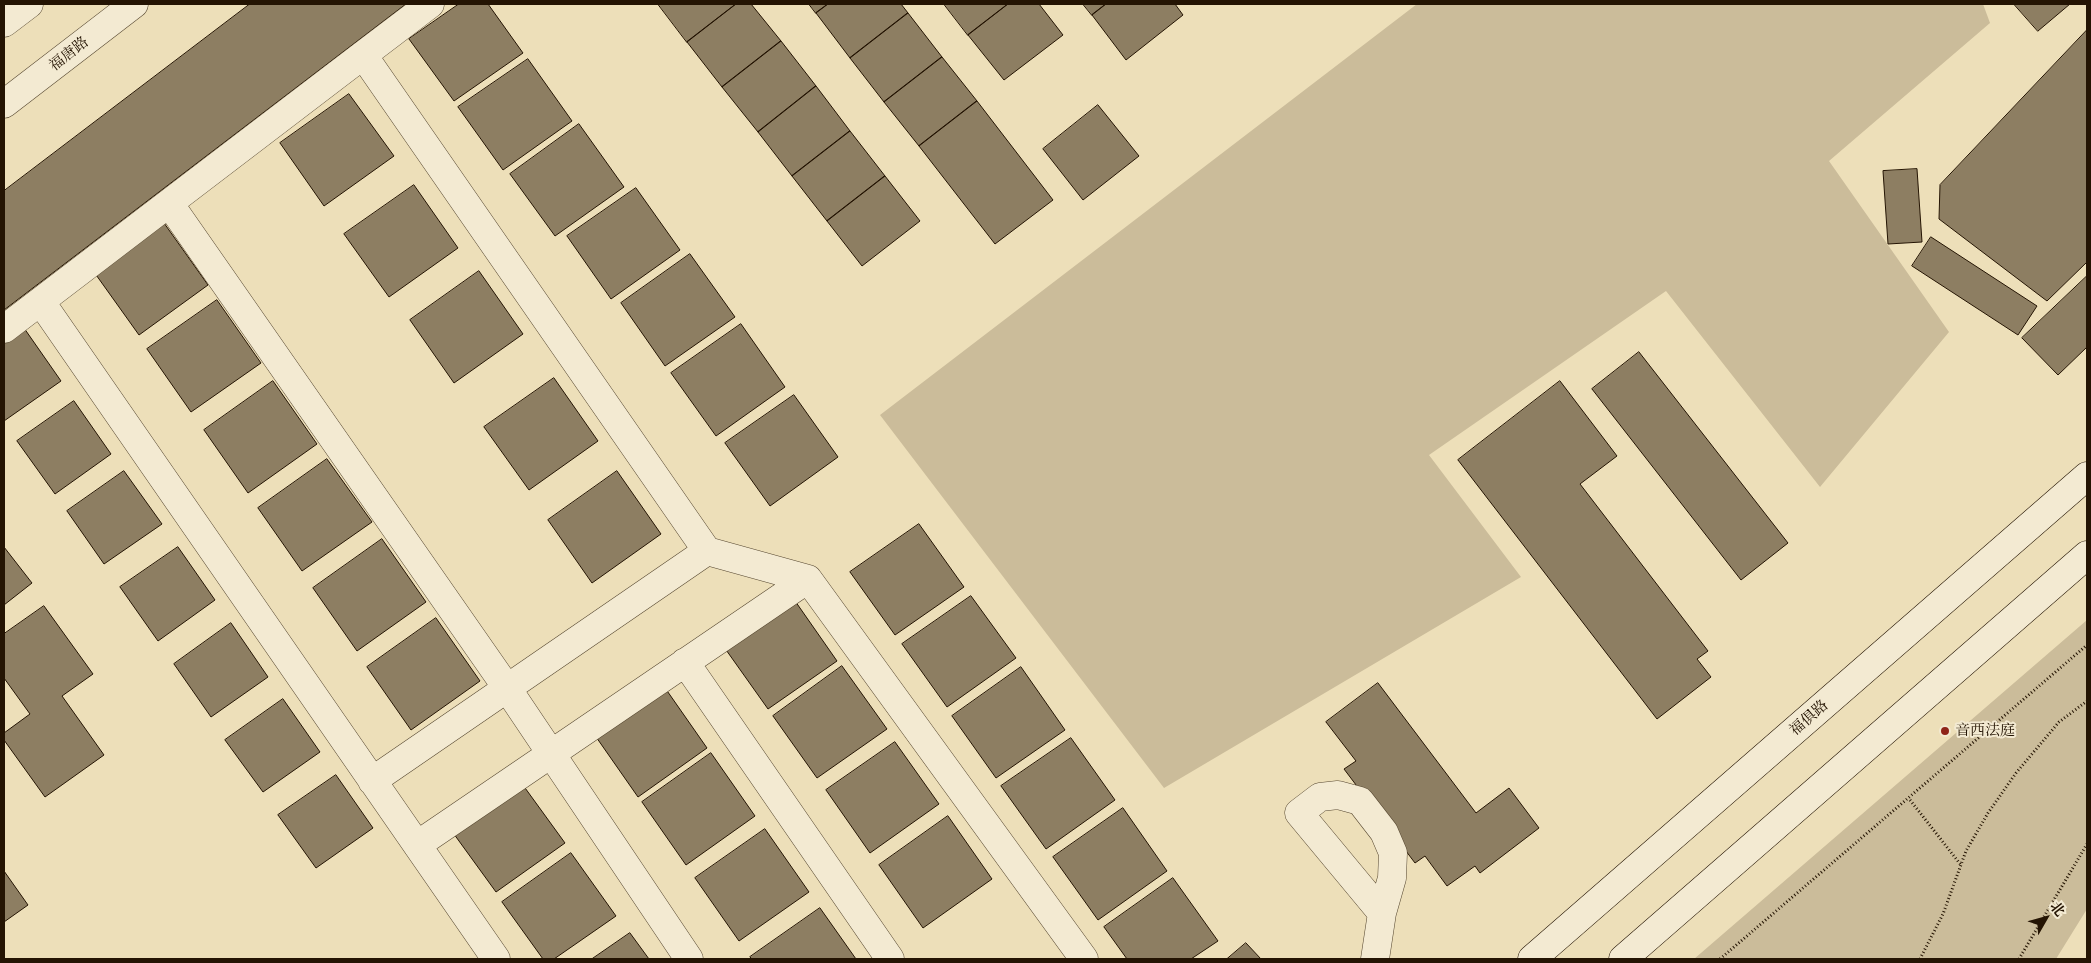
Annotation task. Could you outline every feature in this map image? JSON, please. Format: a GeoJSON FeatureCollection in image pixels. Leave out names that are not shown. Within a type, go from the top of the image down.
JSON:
{"type":"FeatureCollection","features":[{"type":"Feature","properties":{"kind":"street"},"geometry":{"type":"LineString","coordinates":[[4,23],[29,4]]}},
{"type":"Feature","properties":{"kind":"street","name":"福唐路"},"geometry":{"type":"LineString","coordinates":[[4,104],[134,4]]}},
{"type":"Feature","properties":{"kind":"street"},"geometry":{"type":"LineString","coordinates":[[4,329],[430,4]]}},
{"type":"Feature","properties":{"kind":"street"},"geometry":{"type":"LineString","coordinates":[[363,55],[707,550],[808,579],[1084,959]]}},
{"type":"Feature","properties":{"kind":"street"},"geometry":{"type":"LineString","coordinates":[[169,203],[507,688],[689,959]]}},
{"type":"Feature","properties":{"kind":"street"},"geometry":{"type":"LineString","coordinates":[[41,302],[496,959]]}},
{"type":"Feature","properties":{"kind":"street","name":"福俱路"},"geometry":{"type":"LineString","coordinates":[[1532,959],[2087,476]]}},
{"type":"Feature","properties":{"kind":"street"},"geometry":{"type":"LineString","coordinates":[[372,781],[707,550]]}},
{"type":"Feature","properties":{"kind":"street"},"geometry":{"type":"LineString","coordinates":[[1623,959],[2087,555]]}},
{"type":"Feature","properties":{"kind":"street"},"geometry":{"type":"LineString","coordinates":[[416,845],[808,579]]}},
{"type":"Feature","properties":{"kind":"street"},"geometry":{"type":"LineString","coordinates":[[685,662],[890,959]]}},
{"type":"Feature","properties":{"kind":"street"},"geometry":{"type":"LineString","coordinates":[[1374,959],[1382,913]]}},
{"type":"Feature","properties":{"kind":"path"},"geometry":{"type":"LineString","coordinates":[[1720,959],[1910,800],[2087,645]]}},
{"type":"Feature","properties":{"kind":"path"},"geometry":{"type":"LineString","coordinates":[[1920,959],[1943,914],[1966,851],[1988,814],[2016,773],[2060,722],[2087,701]]}},
{"type":"Feature","properties":{"kind":"path"},"geometry":{"type":"LineString","coordinates":[[1910,800],[1961,864]]}},
{"type":"Feature","properties":{"kind":"path"},"geometry":{"type":"LineString","coordinates":[[2019,959],[2087,844]]}},
{"type":"Feature","properties":{"kind":"shaded area"},"geometry":{"type":"Polygon","coordinates":[[[1417,4],[1983,4],[1990,23],[1829,161],[1949,332],[1820,487],[1666,291],[1429,455],[1521,577],[1164,788],[880,415],[1417,4]]]}},
{"type":"Feature","properties":{"kind":"shaded area"},"geometry":{"type":"Polygon","coordinates":[[[2087,620],[2087,909],[2056,959],[1694,959],[2087,620]]]}},
{"type":"Feature","properties":{"kind":"building"},"geometry":{"type":"Polygon","coordinates":[[[250,4],[406,4],[4,310],[4,191],[250,4]]]}},
{"type":"Feature","properties":{"kind":"building"},"geometry":{"type":"Polygon","coordinates":[[[459,4],[488,4],[523,53],[454,101],[409,39],[459,4]]]}},
{"type":"Feature","properties":{"kind":"building"},"geometry":{"type":"Polygon","coordinates":[[[658,4],[736,4],[687,42],[658,4]]]}},
{"type":"Feature","properties":{"kind":"building"},"geometry":{"type":"Polygon","coordinates":[[[736,4],[751,4],[781,41],[722,87],[687,42],[736,4]]]}},
{"type":"Feature","properties":{"kind":"building"},"geometry":{"type":"Polygon","coordinates":[[[809,4],[828,4],[816,13],[809,4]]]}},
{"type":"Feature","properties":{"kind":"building"},"geometry":{"type":"Polygon","coordinates":[[[828,4],[901,4],[908,13],[850,58],[816,13],[828,4]]]}},
{"type":"Feature","properties":{"kind":"building"},"geometry":{"type":"Polygon","coordinates":[[[944,4],[1008,4],[968,35],[944,4]]]}},
{"type":"Feature","properties":{"kind":"building"},"geometry":{"type":"Polygon","coordinates":[[[1008,4],[1039,4],[1063,35],[1004,80],[968,35],[1008,4]]]}},
{"type":"Feature","properties":{"kind":"building"},"geometry":{"type":"Polygon","coordinates":[[[1083,4],[1106,4],[1092,15],[1083,4]]]}},
{"type":"Feature","properties":{"kind":"building"},"geometry":{"type":"Polygon","coordinates":[[[1106,4],[1175,4],[1183,15],[1126,60],[1092,15],[1106,4]]]}},
{"type":"Feature","properties":{"kind":"building"},"geometry":{"type":"Polygon","coordinates":[[[2014,4],[2070,4],[2038,31],[2014,4]]]}},
{"type":"Feature","properties":{"kind":"building"},"geometry":{"type":"Polygon","coordinates":[[[908,13],[942,57],[884,102],[850,58],[908,13]]]}},
{"type":"Feature","properties":{"kind":"building"},"geometry":{"type":"Polygon","coordinates":[[[2087,30],[2087,262],[2047,301],[1939,219],[1940,185],[2087,30]]]}},
{"type":"Feature","properties":{"kind":"building"},"geometry":{"type":"Polygon","coordinates":[[[781,41],[816,86],[758,132],[722,87],[781,41]]]}},
{"type":"Feature","properties":{"kind":"building"},"geometry":{"type":"Polygon","coordinates":[[[942,57],[977,101],[919,146],[884,102],[942,57]]]}},
{"type":"Feature","properties":{"kind":"building"},"geometry":{"type":"Polygon","coordinates":[[[528,59],[572,121],[503,170],[458,107],[528,59]]]}},
{"type":"Feature","properties":{"kind":"building"},"geometry":{"type":"Polygon","coordinates":[[[816,86],[850,131],[792,176],[758,132],[816,86]]]}},
{"type":"Feature","properties":{"kind":"building"},"geometry":{"type":"Polygon","coordinates":[[[349,94],[394,156],[324,206],[280,143],[349,94]]]}},
{"type":"Feature","properties":{"kind":"building"},"geometry":{"type":"Polygon","coordinates":[[[977,101],[1053,200],[995,244],[919,146],[977,101]]]}},
{"type":"Feature","properties":{"kind":"building"},"geometry":{"type":"Polygon","coordinates":[[[1098,105],[1139,156],[1083,200],[1043,149],[1098,105]]]}},
{"type":"Feature","properties":{"kind":"building"},"geometry":{"type":"Polygon","coordinates":[[[579,124],[624,187],[555,236],[510,174],[579,124]]]}},
{"type":"Feature","properties":{"kind":"building"},"geometry":{"type":"Polygon","coordinates":[[[850,131],[885,176],[827,221],[792,176],[850,131]]]}},
{"type":"Feature","properties":{"kind":"building"},"geometry":{"type":"Polygon","coordinates":[[[1917,169],[1922,242],[1888,244],[1883,171],[1917,169]]]}},
{"type":"Feature","properties":{"kind":"building"},"geometry":{"type":"Polygon","coordinates":[[[885,176],[920,221],[862,266],[827,221],[885,176]]]}},
{"type":"Feature","properties":{"kind":"building"},"geometry":{"type":"Polygon","coordinates":[[[414,185],[458,248],[389,297],[344,234],[414,185]]]}},
{"type":"Feature","properties":{"kind":"building"},"geometry":{"type":"Polygon","coordinates":[[[636,188],[680,250],[611,299],[567,236],[636,188]]]}},
{"type":"Feature","properties":{"kind":"building"},"geometry":{"type":"Polygon","coordinates":[[[164,223],[208,285],[139,335],[94,272],[164,223]]]}},
{"type":"Feature","properties":{"kind":"building"},"geometry":{"type":"Polygon","coordinates":[[[1931,237],[2037,306],[2018,335],[1912,266],[1931,237]]]}},
{"type":"Feature","properties":{"kind":"building"},"geometry":{"type":"Polygon","coordinates":[[[690,254],[735,317],[665,366],[621,303],[690,254]]]}},
{"type":"Feature","properties":{"kind":"building"},"geometry":{"type":"Polygon","coordinates":[[[479,271],[523,334],[454,383],[410,320],[479,271]]]}},
{"type":"Feature","properties":{"kind":"building"},"geometry":{"type":"Polygon","coordinates":[[[2087,276],[2087,347],[2058,375],[2022,338],[2087,276]]]}},
{"type":"Feature","properties":{"kind":"building"},"geometry":{"type":"Polygon","coordinates":[[[217,300],[261,363],[191,412],[147,349],[217,300]]]}},
{"type":"Feature","properties":{"kind":"building"},"geometry":{"type":"Polygon","coordinates":[[[741,324],[785,387],[716,436],[671,373],[741,324]]]}},
{"type":"Feature","properties":{"kind":"building"},"geometry":{"type":"Polygon","coordinates":[[[24,328],[61,381],[4,421],[4,342],[24,328]]]}},
{"type":"Feature","properties":{"kind":"building"},"geometry":{"type":"Polygon","coordinates":[[[1639,352],[1788,543],[1741,580],[1592,389],[1639,352]]]}},
{"type":"Feature","properties":{"kind":"building"},"geometry":{"type":"Polygon","coordinates":[[[554,378],[598,441],[529,490],[484,427],[554,378]]]}},
{"type":"Feature","properties":{"kind":"building"},"geometry":{"type":"Polygon","coordinates":[[[273,381],[317,444],[248,493],[204,430],[273,381]]]}},
{"type":"Feature","properties":{"kind":"building"},"geometry":{"type":"Polygon","coordinates":[[[1560,381],[1617,456],[1580,484],[1708,651],[1697,659],[1711,677],[1657,719],[1458,460],[1560,381]]]}},
{"type":"Feature","properties":{"kind":"building"},"geometry":{"type":"Polygon","coordinates":[[[794,395],[838,457],[770,506],[725,443],[794,395]]]}},
{"type":"Feature","properties":{"kind":"building"},"geometry":{"type":"Polygon","coordinates":[[[74,401],[111,454],[55,494],[17,441],[74,401]]]}},
{"type":"Feature","properties":{"kind":"building"},"geometry":{"type":"Polygon","coordinates":[[[327,459],[372,522],[302,571],[258,508],[327,459]]]}},
{"type":"Feature","properties":{"kind":"building"},"geometry":{"type":"Polygon","coordinates":[[[124,471],[162,524],[104,564],[67,511],[124,471]]]}},
{"type":"Feature","properties":{"kind":"building"},"geometry":{"type":"Polygon","coordinates":[[[617,471],[661,534],[592,583],[548,520],[617,471]]]}},
{"type":"Feature","properties":{"kind":"building"},"geometry":{"type":"Polygon","coordinates":[[[919,524],[964,587],[895,635],[850,572],[919,524]]]}},
{"type":"Feature","properties":{"kind":"building"},"geometry":{"type":"Polygon","coordinates":[[[382,539],[426,602],[357,651],[313,588],[382,539]]]}},
{"type":"Feature","properties":{"kind":"building"},"geometry":{"type":"Polygon","coordinates":[[[4,547],[32,583],[4,605],[4,547]]]}},
{"type":"Feature","properties":{"kind":"building"},"geometry":{"type":"Polygon","coordinates":[[[178,547],[215,600],[158,641],[120,587],[178,547]]]}},
{"type":"Feature","properties":{"kind":"building"},"geometry":{"type":"Polygon","coordinates":[[[971,596],[1016,658],[947,707],[902,644],[971,596]]]}},
{"type":"Feature","properties":{"kind":"building"},"geometry":{"type":"Polygon","coordinates":[[[793,598],[837,661],[768,709],[724,647],[793,598]]]}},
{"type":"Feature","properties":{"kind":"building"},"geometry":{"type":"Polygon","coordinates":[[[44,606],[93,674],[62,696],[104,755],[45,797],[4,740],[4,733],[30,714],[4,678],[4,634],[44,606]]]}},
{"type":"Feature","properties":{"kind":"building"},"geometry":{"type":"Polygon","coordinates":[[[436,618],[480,681],[411,730],[367,667],[436,618]]]}},
{"type":"Feature","properties":{"kind":"building"},"geometry":{"type":"Polygon","coordinates":[[[231,623],[268,677],[211,717],[174,664],[231,623]]]}},
{"type":"Feature","properties":{"kind":"building"},"geometry":{"type":"Polygon","coordinates":[[[842,666],[887,729],[817,778],[773,716],[842,666]]]}},
{"type":"Feature","properties":{"kind":"building"},"geometry":{"type":"Polygon","coordinates":[[[1021,667],[1065,730],[996,778],[952,716],[1021,667]]]}},
{"type":"Feature","properties":{"kind":"building"},"geometry":{"type":"Polygon","coordinates":[[[1378,683],[1476,813],[1509,788],[1539,828],[1480,873],[1475,866],[1447,886],[1425,856],[1415,863],[1344,769],[1356,761],[1326,722],[1378,683]]]}},
{"type":"Feature","properties":{"kind":"building"},"geometry":{"type":"Polygon","coordinates":[[[663,685],[707,748],[638,797],[594,734],[663,685]]]}},
{"type":"Feature","properties":{"kind":"building"},"geometry":{"type":"Polygon","coordinates":[[[283,699],[320,752],[263,792],[225,740],[283,699]]]}},
{"type":"Feature","properties":{"kind":"building"},"geometry":{"type":"Polygon","coordinates":[[[1071,738],[1115,800],[1046,849],[1001,786],[1071,738]]]}},
{"type":"Feature","properties":{"kind":"building"},"geometry":{"type":"Polygon","coordinates":[[[895,742],[939,804],[870,853],[826,790],[895,742]]]}},
{"type":"Feature","properties":{"kind":"building"},"geometry":{"type":"Polygon","coordinates":[[[711,753],[755,816],[686,865],[642,802],[711,753]]]}},
{"type":"Feature","properties":{"kind":"building"},"geometry":{"type":"Polygon","coordinates":[[[336,775],[373,828],[316,868],[278,815],[336,775]]]}},
{"type":"Feature","properties":{"kind":"building"},"geometry":{"type":"Polygon","coordinates":[[[520,781],[565,843],[496,892],[451,830],[520,781]]]}},
{"type":"Feature","properties":{"kind":"building"},"geometry":{"type":"Polygon","coordinates":[[[1123,808],[1167,871],[1098,920],[1053,857],[1123,808]]]}},
{"type":"Feature","properties":{"kind":"building"},"geometry":{"type":"Polygon","coordinates":[[[948,816],[992,879],[923,928],[879,865],[948,816]]]}},
{"type":"Feature","properties":{"kind":"building"},"geometry":{"type":"Polygon","coordinates":[[[765,829],[809,892],[739,941],[695,878],[765,829]]]}},
{"type":"Feature","properties":{"kind":"building"},"geometry":{"type":"Polygon","coordinates":[[[571,853],[616,916],[554,959],[543,959],[502,902],[571,853]]]}},
{"type":"Feature","properties":{"kind":"building"},"geometry":{"type":"Polygon","coordinates":[[[4,871],[28,905],[4,922],[4,871]]]}},
{"type":"Feature","properties":{"kind":"building"},"geometry":{"type":"Polygon","coordinates":[[[1173,878],[1218,941],[1191,959],[1127,959],[1104,927],[1173,878]]]}},
{"type":"Feature","properties":{"kind":"building"},"geometry":{"type":"Polygon","coordinates":[[[820,908],[856,959],[752,959],[750,957],[820,908]]]}},
{"type":"Feature","properties":{"kind":"building"},"geometry":{"type":"Polygon","coordinates":[[[630,933],[649,959],[592,959],[630,933]]]}},
{"type":"Feature","properties":{"kind":"building"},"geometry":{"type":"Polygon","coordinates":[[[1246,943],[1261,959],[1227,959],[1246,943]]]}},
{"type":"Feature","properties":{"kind":"place","name":"音西法庭"},"geometry":{"type":"Point","coordinates":[1945,731]}}]}
